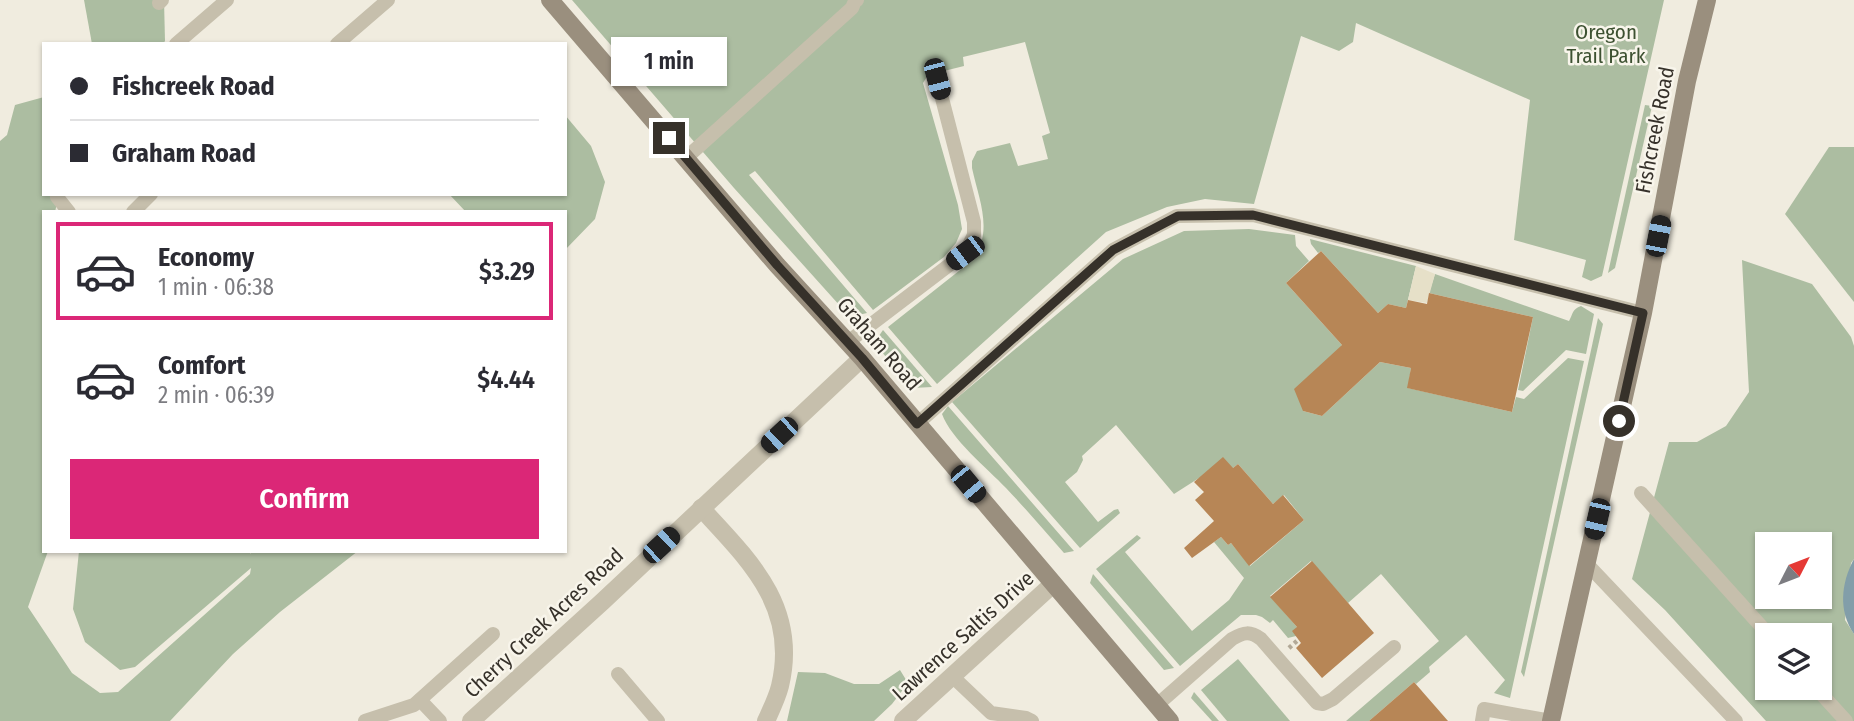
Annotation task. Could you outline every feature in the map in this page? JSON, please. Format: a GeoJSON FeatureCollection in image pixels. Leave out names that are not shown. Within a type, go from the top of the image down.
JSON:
{"type":"FeatureCollection","features":[{"type":"Feature","properties":{"kind":"main road","name":"Graham Road"},"geometry":{"type":"LineString","coordinates":[[550,0],[777,265],[862,358],[1170,721]]}},
{"type":"Feature","properties":{"kind":"main road","name":"Fishcreek Road"},"geometry":{"type":"LineString","coordinates":[[1551,721],[1643,313],[1687,81],[1707,0]]}},
{"type":"Feature","properties":{"kind":"street","name":"Cherry Creek Acres Road"},"geometry":{"type":"LineString","coordinates":[[471,721],[862,358]]}},
{"type":"Feature","properties":{"kind":"street"},"geometry":{"type":"LineString","coordinates":[[701,508],[753,566],[771,594],[778,614],[783,664],[779,687],[766,721]]}},
{"type":"Feature","properties":{"kind":"street","name":"Lawrence Saltis Drive"},"geometry":{"type":"LineString","coordinates":[[903,721],[1054,584]]}},
{"type":"Feature","properties":{"kind":"lane"},"geometry":{"type":"LineString","coordinates":[[178,42],[227,0]]}},
{"type":"Feature","properties":{"kind":"lane"},"geometry":{"type":"LineString","coordinates":[[339,42],[388,0]]}},
{"type":"Feature","properties":{"kind":"lane"},"geometry":{"type":"LineString","coordinates":[[686,158],[852,8],[855,0]]}},
{"type":"Feature","properties":{"kind":"lane"},"geometry":{"type":"LineString","coordinates":[[848,342],[965,253],[974,235],[972,210],[937,79]]}},
{"type":"Feature","properties":{"kind":"lane"},"geometry":{"type":"LineString","coordinates":[[57,196],[67,210]]}},
{"type":"Feature","properties":{"kind":"lane"},"geometry":{"type":"LineString","coordinates":[[135,210],[149,196]]}},
{"type":"Feature","properties":{"kind":"lane"},"geometry":{"type":"LineString","coordinates":[[917,424],[1113,250],[1178,216],[1253,215],[1643,313]]}},
{"type":"Feature","properties":{"kind":"lane"},"geometry":{"type":"LineString","coordinates":[[1641,493],[1758,623]]}},
{"type":"Feature","properties":{"kind":"lane"},"geometry":{"type":"LineString","coordinates":[[1587,564],[1736,721]]}},
{"type":"Feature","properties":{"kind":"lane"},"geometry":{"type":"LineString","coordinates":[[1157,705],[1241,633],[1251,632],[1261,639],[1308,695],[1317,703],[1323,704],[1333,699],[1394,647]]}},
{"type":"Feature","properties":{"kind":"lane"},"geometry":{"type":"LineString","coordinates":[[365,721],[414,705],[493,634]]}},
{"type":"Feature","properties":{"kind":"lane"},"geometry":{"type":"LineString","coordinates":[[618,674],[658,721]]}},
{"type":"Feature","properties":{"kind":"lane"},"geometry":{"type":"LineString","coordinates":[[952,676],[997,718],[1026,718],[1032,721]]}},
{"type":"Feature","properties":{"kind":"lane"},"geometry":{"type":"LineString","coordinates":[[419,700],[440,721]]}},
{"type":"Feature","properties":{"kind":"lane"},"geometry":{"type":"LineString","coordinates":[[1827,700],[1846,721]]}},
{"type":"Feature","properties":{"kind":"lane"},"geometry":{"type":"LineString","coordinates":[[1482,721],[1484,709],[1551,721]]}},
{"type":"Feature","properties":{"kind":"green space"},"geometry":{"type":"Polygon","coordinates":[[[84,0],[164,0],[164,42],[92,42],[84,0]]]}},
{"type":"Feature","properties":{"kind":"green space","name":"Oregon Trail Park"},"geometry":{"type":"Polygon","coordinates":[[[572,0],[1664,0],[1602,276],[1591,281],[1582,277],[1586,260],[1514,240],[1530,100],[1356,23],[1353,42],[1339,51],[1301,36],[1254,204],[1205,199],[1167,207],[1106,232],[937,384],[888,327],[974,259],[980,248],[983,214],[972,168],[977,151],[1010,143],[1018,166],[1048,159],[1042,136],[1050,133],[1025,42],[963,57],[964,66],[928,75],[923,83],[958,205],[962,229],[956,243],[944,257],[873,310],[755,171],[749,175],[867,313],[850,317],[734,188],[572,0]]]}},
{"type":"Feature","properties":{"kind":"green space"},"geometry":{"type":"Polygon","coordinates":[[[42,98],[42,196],[59,196],[55,210],[42,210],[42,553],[47,553],[28,607],[72,673],[100,693],[118,692],[250,574],[251,568],[135,667],[120,670],[85,642],[73,609],[79,553],[355,553],[280,612],[233,654],[170,721],[0,721],[0,141],[7,135],[15,105],[42,98]]]}},
{"type":"Feature","properties":{"kind":"green space"},"geometry":{"type":"Polygon","coordinates":[[[1645,105],[1652,106],[1615,268],[1608,273],[1645,105]]]}},
{"type":"Feature","properties":{"kind":"green space"},"geometry":{"type":"Polygon","coordinates":[[[567,117],[591,146],[605,182],[595,219],[567,248],[567,210],[464,210],[451,196],[567,196],[567,117]]]}},
{"type":"Feature","properties":{"kind":"green space"},"geometry":{"type":"Polygon","coordinates":[[[1829,147],[1854,147],[1854,302],[1785,214],[1829,147]]]}},
{"type":"Feature","properties":{"kind":"green space"},"geometry":{"type":"Polygon","coordinates":[[[1249,229],[1295,235],[1296,246],[1309,261],[1286,283],[1342,345],[1303,411],[1322,416],[1380,362],[1411,368],[1408,388],[1512,412],[1516,397],[1524,399],[1568,358],[1584,361],[1510,698],[1494,693],[1505,680],[1466,635],[1429,667],[1430,672],[1416,684],[1414,682],[1369,721],[1346,721],[1439,641],[1381,574],[1348,603],[1311,561],[1270,596],[1297,627],[1296,636],[1288,638],[1273,620],[1270,623],[1256,615],[1241,615],[1180,666],[1096,569],[1137,535],[1141,538],[1125,552],[1192,631],[1229,600],[1244,578],[1214,542],[1221,537],[1228,545],[1231,543],[1250,566],[1304,520],[1284,495],[1273,504],[1238,464],[1199,478],[1174,494],[1116,425],[1082,456],[1083,460],[1077,472],[1065,482],[1098,522],[1114,510],[1118,509],[1120,513],[1080,548],[952,402],[1123,259],[1184,231],[1249,229]]]}},
{"type":"Feature","properties":{"kind":"green space"},"geometry":{"type":"Polygon","coordinates":[[[1310,239],[1416,266],[1406,308],[1388,304],[1378,313],[1321,251],[1318,253],[1310,239]]]}},
{"type":"Feature","properties":{"kind":"green space"},"geometry":{"type":"Polygon","coordinates":[[[1742,260],[1812,284],[1851,337],[1854,346],[1854,559],[1851,563],[1845,620],[1854,634],[1854,721],[1766,721],[1665,610],[1632,579],[1669,442],[1697,442],[1726,426],[1749,392],[1742,260]]]}},
{"type":"Feature","properties":{"kind":"green space"},"geometry":{"type":"Polygon","coordinates":[[[1435,274],[1569,321],[1574,310],[1581,306],[1594,314],[1586,354],[1566,350],[1523,391],[1518,390],[1533,317],[1429,293],[1435,274]]]}},
{"type":"Feature","properties":{"kind":"green space"},"geometry":{"type":"Polygon","coordinates":[[[1598,318],[1603,324],[1524,677],[1521,672],[1598,318]]]}},
{"type":"Feature","properties":{"kind":"green space"},"geometry":{"type":"Polygon","coordinates":[[[883,330],[932,387],[913,388],[874,343],[883,330]]]}},
{"type":"Feature","properties":{"kind":"green space"},"geometry":{"type":"Polygon","coordinates":[[[948,406],[1074,551],[1064,553],[961,443],[942,414],[948,406]]]}},
{"type":"Feature","properties":{"kind":"green space"},"geometry":{"type":"Polygon","coordinates":[[[1093,574],[1174,668],[1164,670],[1090,583],[1093,574]]]}},
{"type":"Feature","properties":{"kind":"green space"},"geometry":{"type":"Polygon","coordinates":[[[1238,659],[1290,721],[1227,721],[1201,690],[1238,659]]]}},
{"type":"Feature","properties":{"kind":"green space"},"geometry":{"type":"Polygon","coordinates":[[[900,670],[908,683],[874,721],[787,721],[798,672],[825,673],[854,684],[879,684],[900,670]]]}},
{"type":"Feature","properties":{"kind":"green space"},"geometry":{"type":"Polygon","coordinates":[[[1194,692],[1219,721],[1212,721],[1191,698],[1194,692]]]}},
{"type":"Feature","properties":{"kind":"shaded area"},"geometry":{"type":"Polygon","coordinates":[[[1416,266],[1435,274],[1427,303],[1408,300],[1416,266]]]}},
{"type":"Feature","properties":{"kind":"water"},"geometry":{"type":"Polygon","coordinates":[[[1854,559],[1854,634],[1845,616],[1843,597],[1846,578],[1854,559]]]}},
{"type":"Feature","properties":{"kind":"building"},"geometry":{"type":"Polygon","coordinates":[[[1321,251],[1378,313],[1388,304],[1406,308],[1408,300],[1427,304],[1429,293],[1533,317],[1512,412],[1407,388],[1411,368],[1380,362],[1322,416],[1303,411],[1294,389],[1342,345],[1286,283],[1321,251]]]}},
{"type":"Feature","properties":{"kind":"building"},"geometry":{"type":"Polygon","coordinates":[[[1223,457],[1233,468],[1238,464],[1273,504],[1283,495],[1304,520],[1249,566],[1231,543],[1228,545],[1221,537],[1192,558],[1184,548],[1214,521],[1195,500],[1204,492],[1194,482],[1223,457]]]}},
{"type":"Feature","properties":{"kind":"building"},"geometry":{"type":"Polygon","coordinates":[[[1312,561],[1374,633],[1322,678],[1296,648],[1301,643],[1292,631],[1297,627],[1270,597],[1312,561]]]}},
{"type":"Feature","properties":{"kind":"building"},"geometry":{"type":"Polygon","coordinates":[[[1414,682],[1448,721],[1369,721],[1414,682]]]}},
{"type":"Feature","properties":{"kind":"route"},"geometry":{"type":"LineString","coordinates":[[669,138],[917,424],[1113,250],[1178,216],[1253,215],[1643,313],[1619,421]]}}]}
